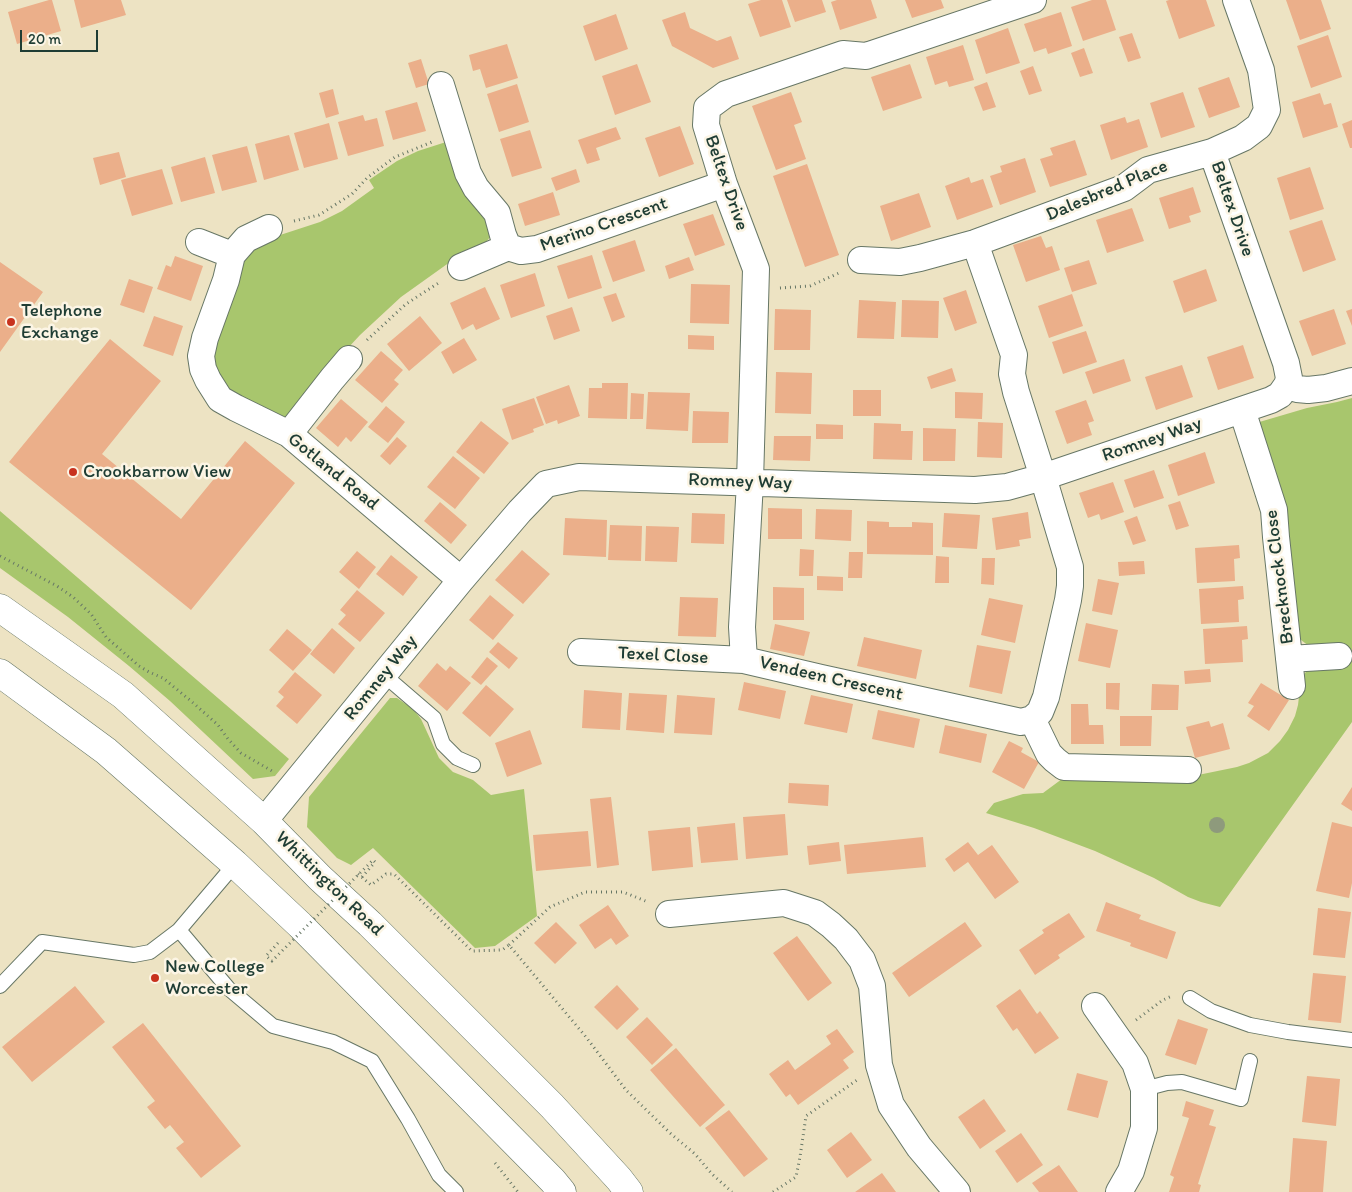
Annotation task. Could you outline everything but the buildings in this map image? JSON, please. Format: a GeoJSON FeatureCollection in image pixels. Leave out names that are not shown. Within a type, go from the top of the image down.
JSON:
{"type":"FeatureCollection","features":[{"type":"Feature","properties":{"kind":"main road","name":"Whittington Road"},"geometry":{"type":"LineString","coordinates":[[0,608],[123,695],[264,821],[552,1106],[619,1179],[628,1192]]}},
{"type":"Feature","properties":{"kind":"main road"},"geometry":{"type":"LineString","coordinates":[[0,673],[106,751],[235,864],[341,966],[562,1192]]}},
{"type":"Feature","properties":{"kind":"street","name":"Beltex Drive"},"geometry":{"type":"LineString","coordinates":[[750,482],[756,270],[724,184],[706,125],[707,108],[726,94],[843,54],[866,56],[1033,0]]}},
{"type":"Feature","properties":{"kind":"street","name":"Beltex Drive"},"geometry":{"type":"LineString","coordinates":[[1236,0],[1261,70],[1267,110],[1259,126],[1243,138],[1212,152],[1286,363],[1289,378],[1287,385]]}},
{"type":"Feature","properties":{"kind":"street"},"geometry":{"type":"LineString","coordinates":[[441,85],[468,174],[476,188],[497,213],[508,247],[461,267]]}},
{"type":"Feature","properties":{"kind":"street","name":"Dalesbred Place"},"geometry":{"type":"LineString","coordinates":[[861,260],[900,262],[975,243],[1124,188],[1148,170],[1212,152]]}},
{"type":"Feature","properties":{"kind":"street","name":"Merino Crescent"},"geometry":{"type":"LineString","coordinates":[[508,247],[521,251],[537,249],[724,184]]}},
{"type":"Feature","properties":{"kind":"street"},"geometry":{"type":"LineString","coordinates":[[199,242],[232,255],[246,239],[269,228]]}},
{"type":"Feature","properties":{"kind":"street"},"geometry":{"type":"LineString","coordinates":[[975,243],[1014,355],[1012,374],[1016,392],[1070,567],[1070,586],[1046,698],[1040,712],[1032,719],[1049,754],[1064,767],[1188,770]]}},
{"type":"Feature","properties":{"kind":"street","name":"Gotland Road"},"geometry":{"type":"LineString","coordinates":[[232,255],[226,280],[205,338],[201,356],[208,380],[220,399],[289,434],[461,580]]}},
{"type":"Feature","properties":{"kind":"street"},"geometry":{"type":"LineString","coordinates":[[289,434],[349,360]]}},
{"type":"Feature","properties":{"kind":"street"},"geometry":{"type":"LineString","coordinates":[[1287,385],[1297,389],[1308,390],[1326,388],[1352,381]]}},
{"type":"Feature","properties":{"kind":"street","name":"Romney Way"},"geometry":{"type":"LineString","coordinates":[[264,821],[461,580],[546,484],[579,477],[975,490],[1007,486],[1043,477],[1271,400],[1280,395],[1287,385]]}},
{"type":"Feature","properties":{"kind":"street","name":"Brecknock Close"},"geometry":{"type":"LineString","coordinates":[[1242,410],[1274,510],[1292,686]]}},
{"type":"Feature","properties":{"kind":"street","name":"Vendeen Crescent"},"geometry":{"type":"LineString","coordinates":[[750,482],[742,627],[744,660],[1021,722],[1032,719]]}},
{"type":"Feature","properties":{"kind":"street","name":"Texel Close"},"geometry":{"type":"LineString","coordinates":[[582,652],[744,660]]}},
{"type":"Feature","properties":{"kind":"street","name":"Brecknock Close"},"geometry":{"type":"LineString","coordinates":[[1289,659],[1339,656]]}},
{"type":"Feature","properties":{"kind":"street"},"geometry":{"type":"LineString","coordinates":[[669,914],[784,903],[815,913],[831,925],[862,960],[872,986],[880,1065],[891,1105],[919,1147],[957,1192]]}},
{"type":"Feature","properties":{"kind":"street"},"geometry":{"type":"LineString","coordinates":[[1095,1006],[1135,1064],[1144,1089],[1144,1128],[1131,1171],[1119,1192]]}},
{"type":"Feature","properties":{"kind":"lane"},"geometry":{"type":"LineString","coordinates":[[384,675],[434,718],[443,744],[457,758],[474,765]]}},
{"type":"Feature","properties":{"kind":"lane"},"geometry":{"type":"LineString","coordinates":[[0,986],[42,942],[134,955],[150,952],[179,930],[235,864]]}},
{"type":"Feature","properties":{"kind":"lane"},"geometry":{"type":"LineString","coordinates":[[179,930],[228,988],[273,1026],[333,1042],[372,1061],[408,1119],[438,1175],[456,1192]]}},
{"type":"Feature","properties":{"kind":"lane"},"geometry":{"type":"LineString","coordinates":[[1190,998],[1211,1011],[1250,1025],[1352,1040]]}},
{"type":"Feature","properties":{"kind":"lane"},"geometry":{"type":"LineString","coordinates":[[1144,1089],[1168,1083],[1182,1082],[1241,1099],[1250,1061]]}},
{"type":"Feature","properties":{"kind":"path"},"geometry":{"type":"LineString","coordinates":[[269,228],[319,215],[352,194],[367,178],[395,157],[432,142],[456,136]]}},
{"type":"Feature","properties":{"kind":"path"},"geometry":{"type":"LineString","coordinates":[[755,289],[810,286],[843,271],[861,260]]}},
{"type":"Feature","properties":{"kind":"path"},"geometry":{"type":"LineString","coordinates":[[349,360],[365,342],[406,304],[461,267]]}},
{"type":"Feature","properties":{"kind":"path"},"geometry":{"type":"LineString","coordinates":[[0,556],[57,586],[73,597],[91,614],[106,637],[139,666],[163,678],[218,726],[241,753],[276,774]]}},
{"type":"Feature","properties":{"kind":"path"},"geometry":{"type":"LineString","coordinates":[[278,943],[266,956],[272,961],[373,860],[375,862],[362,877]]}},
{"type":"Feature","properties":{"kind":"path"},"geometry":{"type":"LineString","coordinates":[[355,872],[371,885],[386,874],[394,874],[472,951],[502,950],[550,907],[585,892],[623,892],[649,902],[669,914]]}},
{"type":"Feature","properties":{"kind":"path"},"geometry":{"type":"LineString","coordinates":[[272,937],[286,950]]}},
{"type":"Feature","properties":{"kind":"path"},"geometry":{"type":"LineString","coordinates":[[509,945],[586,1037],[626,1090],[670,1133],[695,1154],[712,1174],[732,1192]]}},
{"type":"Feature","properties":{"kind":"path"},"geometry":{"type":"LineString","coordinates":[[1115,1036],[1163,1000],[1184,994],[1190,998]]}},
{"type":"Feature","properties":{"kind":"path"},"geometry":{"type":"LineString","coordinates":[[773,1192],[796,1177],[806,1116],[880,1065]]}},
{"type":"Feature","properties":{"kind":"path"},"geometry":{"type":"LineString","coordinates":[[493,1162],[518,1192]]}},
{"type":"Feature","properties":{"kind":"green space"},"geometry":{"type":"Polygon","coordinates":[[[446,142],[491,225],[490,237],[484,245],[457,257],[401,297],[360,335],[323,375],[290,421],[232,395],[212,362],[215,339],[248,253],[271,238],[320,222],[342,211],[374,188],[369,180],[397,161],[418,151],[446,142]]]}},
{"type":"Feature","properties":{"kind":"green space"},"geometry":{"type":"Polygon","coordinates":[[[1352,398],[1352,722],[1220,907],[1188,897],[1154,878],[1095,851],[1034,828],[986,813],[994,803],[1023,794],[1043,793],[1066,776],[1198,775],[1249,763],[1268,753],[1280,741],[1295,716],[1301,680],[1310,668],[1309,646],[1301,640],[1297,633],[1256,423],[1307,408],[1352,398]]]}},
{"type":"Feature","properties":{"kind":"green space"},"geometry":{"type":"Polygon","coordinates":[[[0,511],[289,759],[275,776],[253,779],[170,701],[129,666],[68,617],[0,568],[0,511]]]}},
{"type":"Feature","properties":{"kind":"green space"},"geometry":{"type":"Polygon","coordinates":[[[390,698],[397,698],[413,709],[421,719],[439,758],[453,772],[473,780],[491,795],[524,789],[537,916],[495,946],[475,948],[373,848],[351,865],[337,858],[307,827],[309,797],[390,698]]]}},
{"type":"Feature","properties":{"kind":"place","name":"Telephone Exchange"},"geometry":{"type":"Point","coordinates":[11,322]}},
{"type":"Feature","properties":{"kind":"place","name":"Crookbarrow View"},"geometry":{"type":"Point","coordinates":[73,472]}},
{"type":"Feature","properties":{"kind":"place","name":"New College Worcester"},"geometry":{"type":"Point","coordinates":[155,978]}}]}
